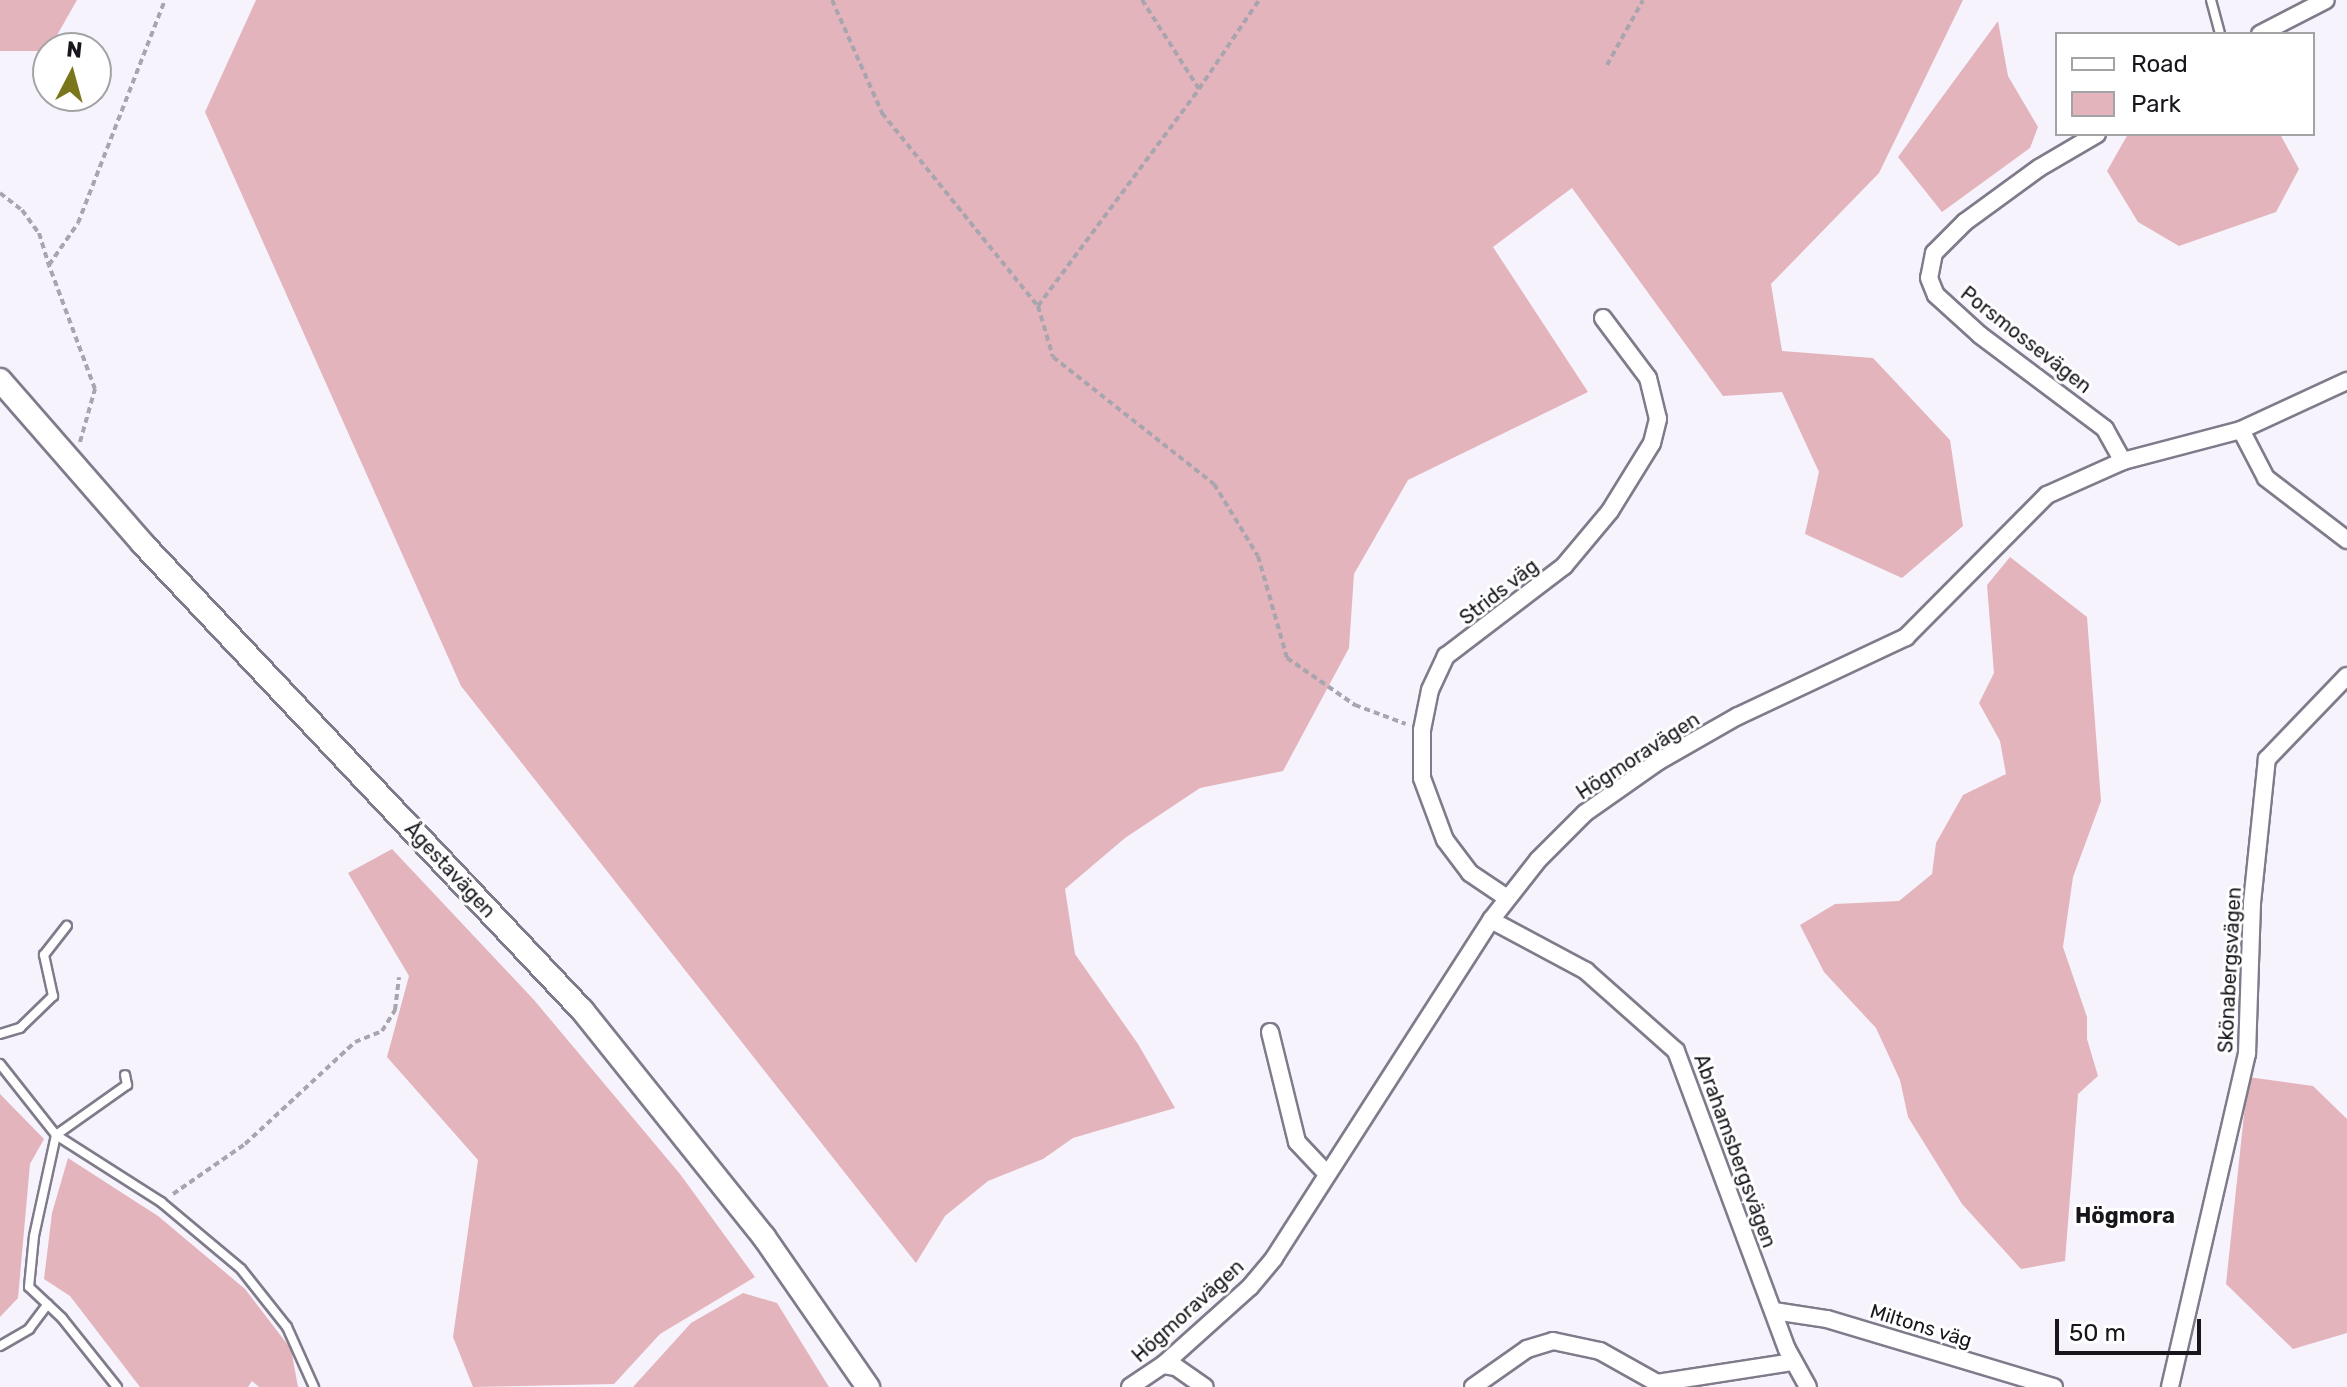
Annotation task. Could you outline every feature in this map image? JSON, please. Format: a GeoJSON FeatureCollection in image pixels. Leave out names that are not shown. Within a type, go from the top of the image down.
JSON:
{"type":"FeatureCollection","features":[{"type":"Feature","properties":{"kind":"main road","name":"Ågestavägen"},"geometry":{"type":"LineString","coordinates":[[0,380],[142,543],[582,1010],[764,1237],[868,1387]]}},
{"type":"Feature","properties":{"kind":"street"},"geometry":{"type":"LineString","coordinates":[[2264,32],[2326,0]]}},
{"type":"Feature","properties":{"kind":"street","name":"Porsmossevägen"},"geometry":{"type":"LineString","coordinates":[[2094,136],[2039,168],[1965,222],[1934,253],[1929,278],[1936,295],[1980,335],[2105,429],[2123,461]]}},
{"type":"Feature","properties":{"kind":"street","name":"Strids väg"},"geometry":{"type":"LineString","coordinates":[[1507,898],[1470,873],[1445,840],[1422,778],[1422,730],[1430,690],[1446,656],[1564,566],[1610,511],[1652,443],[1658,419],[1648,378],[1603,318]]}},
{"type":"Feature","properties":{"kind":"street","name":"Högmoravägen"},"geometry":{"type":"LineString","coordinates":[[1130,1387],[1163,1365],[1250,1287],[1491,920],[1507,898],[1585,813],[1659,761],[1738,716],[1906,637],[2047,495],[2123,461],[2241,430],[2347,381]]}},
{"type":"Feature","properties":{"kind":"street"},"geometry":{"type":"LineString","coordinates":[[2241,430],[2266,478],[2347,540]]}},
{"type":"Feature","properties":{"kind":"street","name":"Skönabergsvägen"},"geometry":{"type":"LineString","coordinates":[[2170,1387],[2247,1054],[2252,903],[2267,759],[2347,676]]}},
{"type":"Feature","properties":{"kind":"street","name":"Abrahamsbergsvägen"},"geometry":{"type":"LineString","coordinates":[[1491,920],[1586,971],[1676,1051],[1793,1362],[1808,1387]]}},
{"type":"Feature","properties":{"kind":"street"},"geometry":{"type":"LineString","coordinates":[[1270,1032],[1297,1142],[1327,1174]]}},
{"type":"Feature","properties":{"kind":"street","name":"Miltons väg"},"geometry":{"type":"LineString","coordinates":[[1774,1311],[1827,1319],[2054,1387]]}},
{"type":"Feature","properties":{"kind":"street"},"geometry":{"type":"LineString","coordinates":[[1473,1387],[1527,1349],[1553,1341],[1600,1351],[1657,1383],[1793,1362]]}},
{"type":"Feature","properties":{"kind":"street"},"geometry":{"type":"LineString","coordinates":[[1163,1365],[1176,1367],[1205,1387]]}},
{"type":"Feature","properties":{"kind":"lane"},"geometry":{"type":"LineString","coordinates":[[2211,0],[2219,32]]}},
{"type":"Feature","properties":{"kind":"lane"},"geometry":{"type":"LineString","coordinates":[[0,1034],[20,1028],[53,996],[44,955],[67,926]]}},
{"type":"Feature","properties":{"kind":"lane"},"geometry":{"type":"LineString","coordinates":[[0,1064],[56,1135],[161,1202],[241,1269],[287,1327],[314,1387]]}},
{"type":"Feature","properties":{"kind":"lane"},"geometry":{"type":"LineString","coordinates":[[117,1387],[48,1304],[29,1287],[34,1236],[56,1135],[127,1085],[125,1075]]}},
{"type":"Feature","properties":{"kind":"lane"},"geometry":{"type":"LineString","coordinates":[[0,1346],[29,1329],[48,1304]]}},
{"type":"Feature","properties":{"kind":"path"},"geometry":{"type":"LineString","coordinates":[[49,265],[78,223],[165,0]]}},
{"type":"Feature","properties":{"kind":"path"},"geometry":{"type":"LineString","coordinates":[[832,0],[882,113],[1038,306],[1053,357],[1214,484],[1258,556],[1287,658],[1355,705],[1422,730]]}},
{"type":"Feature","properties":{"kind":"path"},"geometry":{"type":"LineString","coordinates":[[1142,0],[1199,89]]}},
{"type":"Feature","properties":{"kind":"path"},"geometry":{"type":"LineString","coordinates":[[1038,306],[1199,89],[1259,0]]}},
{"type":"Feature","properties":{"kind":"path"},"geometry":{"type":"LineString","coordinates":[[1607,65],[1643,0]]}},
{"type":"Feature","properties":{"kind":"path"},"geometry":{"type":"LineString","coordinates":[[0,193],[22,210],[39,233],[95,389],[79,446]]}},
{"type":"Feature","properties":{"kind":"path"},"geometry":{"type":"LineString","coordinates":[[161,1202],[245,1144],[355,1042],[382,1031],[395,1010],[399,977]]}},
{"type":"Feature","properties":{"kind":"green space"},"geometry":{"type":"Polygon","coordinates":[[[0,0],[77,0],[59,32],[32,32],[32,51],[0,51],[0,0]]]}},
{"type":"Feature","properties":{"kind":"green space"},"geometry":{"type":"Polygon","coordinates":[[[256,0],[1963,0],[1879,173],[1771,284],[1782,351],[1873,358],[1950,440],[1963,526],[1902,578],[1805,534],[1819,472],[1782,392],[1723,396],[1572,188],[1493,247],[1588,392],[1408,480],[1354,574],[1349,648],[1283,771],[1200,788],[1125,838],[1065,889],[1075,954],[1138,1044],[1175,1108],[1073,1138],[1043,1159],[988,1181],[945,1216],[916,1263],[461,686],[205,112],[256,0]]]}},
{"type":"Feature","properties":{"kind":"green space"},"geometry":{"type":"Polygon","coordinates":[[[1998,21],[2008,76],[2038,127],[2030,148],[1942,212],[1898,157],[1998,21]]]}},
{"type":"Feature","properties":{"kind":"green space"},"geometry":{"type":"Polygon","coordinates":[[[2127,136],[2281,136],[2299,169],[2276,212],[2179,246],[2138,222],[2107,171],[2127,136]]]}},
{"type":"Feature","properties":{"kind":"green space"},"geometry":{"type":"Polygon","coordinates":[[[2010,557],[2087,617],[2101,801],[2073,877],[2063,947],[2087,1017],[2087,1039],[2098,1076],[2078,1094],[2065,1261],[2021,1269],[1962,1204],[1908,1117],[1900,1080],[1876,1028],[1824,972],[1800,925],[1835,904],[1899,901],[1932,874],[1936,843],[1963,795],[2006,774],[2000,741],[1979,703],[1994,673],[1987,585],[2010,557]]]}},
{"type":"Feature","properties":{"kind":"green space"},"geometry":{"type":"Polygon","coordinates":[[[392,849],[534,1000],[680,1174],[755,1277],[660,1334],[614,1384],[473,1387],[453,1337],[478,1160],[387,1057],[409,976],[348,873],[392,849]]]}},
{"type":"Feature","properties":{"kind":"green space"},"geometry":{"type":"Polygon","coordinates":[[[2248,1077],[2313,1086],[2347,1119],[2347,1333],[2293,1349],[2226,1284],[2248,1077]]]}},
{"type":"Feature","properties":{"kind":"green space"},"geometry":{"type":"Polygon","coordinates":[[[0,1094],[44,1139],[30,1164],[18,1298],[0,1317],[0,1094]]]}},
{"type":"Feature","properties":{"kind":"green space"},"geometry":{"type":"Polygon","coordinates":[[[68,1158],[158,1216],[245,1289],[291,1349],[298,1387],[259,1387],[252,1381],[248,1387],[140,1387],[70,1296],[44,1279],[52,1213],[68,1158]]]}},
{"type":"Feature","properties":{"kind":"green space"},"geometry":{"type":"Polygon","coordinates":[[[743,1293],[777,1303],[829,1387],[633,1387],[691,1323],[743,1293]]]}},
{"type":"Feature","properties":{"kind":"district","name":"Högmora"},"geometry":{"type":"Point","coordinates":[2125,1216]}}]}
